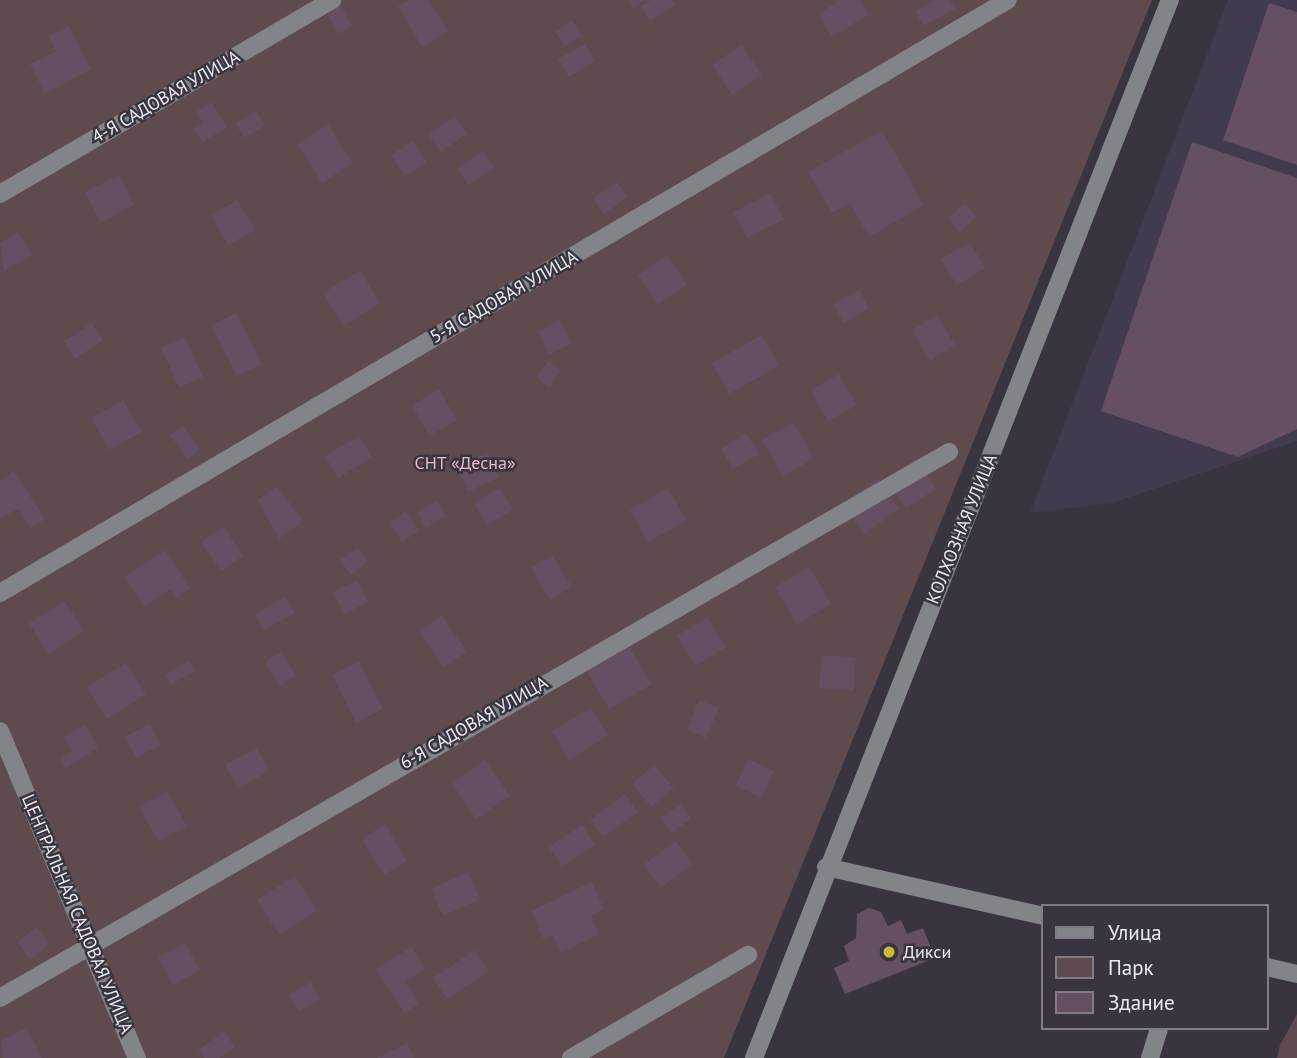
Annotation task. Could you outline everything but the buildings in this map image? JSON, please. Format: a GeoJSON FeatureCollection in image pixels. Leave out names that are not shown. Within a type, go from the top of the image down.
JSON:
{"type":"FeatureCollection","features":[{"type":"Feature","properties":{"kind":"street","name":"4-Я САДОВАЯ УЛИЦА"},"geometry":{"type":"LineString","coordinates":[[0,194],[332,0]]}},
{"type":"Feature","properties":{"kind":"street","name":"5-Я САДОВАЯ УЛИЦА"},"geometry":{"type":"LineString","coordinates":[[0,593],[1008,0]]}},
{"type":"Feature","properties":{"kind":"street","name":"КОЛХОЗНАЯ УЛИЦА"},"geometry":{"type":"LineString","coordinates":[[754,1058],[826,867],[1170,0]]}},
{"type":"Feature","properties":{"kind":"street","name":"6-Я САДОВАЯ УЛИЦА"},"geometry":{"type":"LineString","coordinates":[[0,998],[91,942],[949,452]]}},
{"type":"Feature","properties":{"kind":"street","name":"ЦЕНТРАЛЬНАЯ САДОВАЯ УЛИЦА"},"geometry":{"type":"LineString","coordinates":[[0,731],[91,942],[137,1058]]}},
{"type":"Feature","properties":{"kind":"street"},"geometry":{"type":"LineString","coordinates":[[826,867],[1042,916]]}},
{"type":"Feature","properties":{"kind":"street"},"geometry":{"type":"LineString","coordinates":[[571,1058],[748,955]]}},
{"type":"Feature","properties":{"kind":"street"},"geometry":{"type":"LineString","coordinates":[[1269,967],[1297,974]]}},
{"type":"Feature","properties":{"kind":"street"},"geometry":{"type":"LineString","coordinates":[[1150,1058],[1158,1030]]}},
{"type":"Feature","properties":{"kind":"shaded area"},"geometry":{"type":"Polygon","coordinates":[[[1228,0],[1297,0],[1297,441],[1112,503],[1030,513],[1228,0]]]}},
{"type":"Feature","properties":{"kind":"green space","name":"СНТ «Десна»"},"geometry":{"type":"Polygon","coordinates":[[[0,0],[1152,0],[724,1058],[0,1058],[0,0]]]}},
{"type":"Feature","properties":{"kind":"green space"},"geometry":{"type":"Polygon","coordinates":[[[1297,1014],[1297,1058],[1277,1058],[1280,1045],[1297,1014]]]}},
{"type":"Feature","properties":{"kind":"place","name":"Дикси"},"geometry":{"type":"Point","coordinates":[889,952]}}]}
